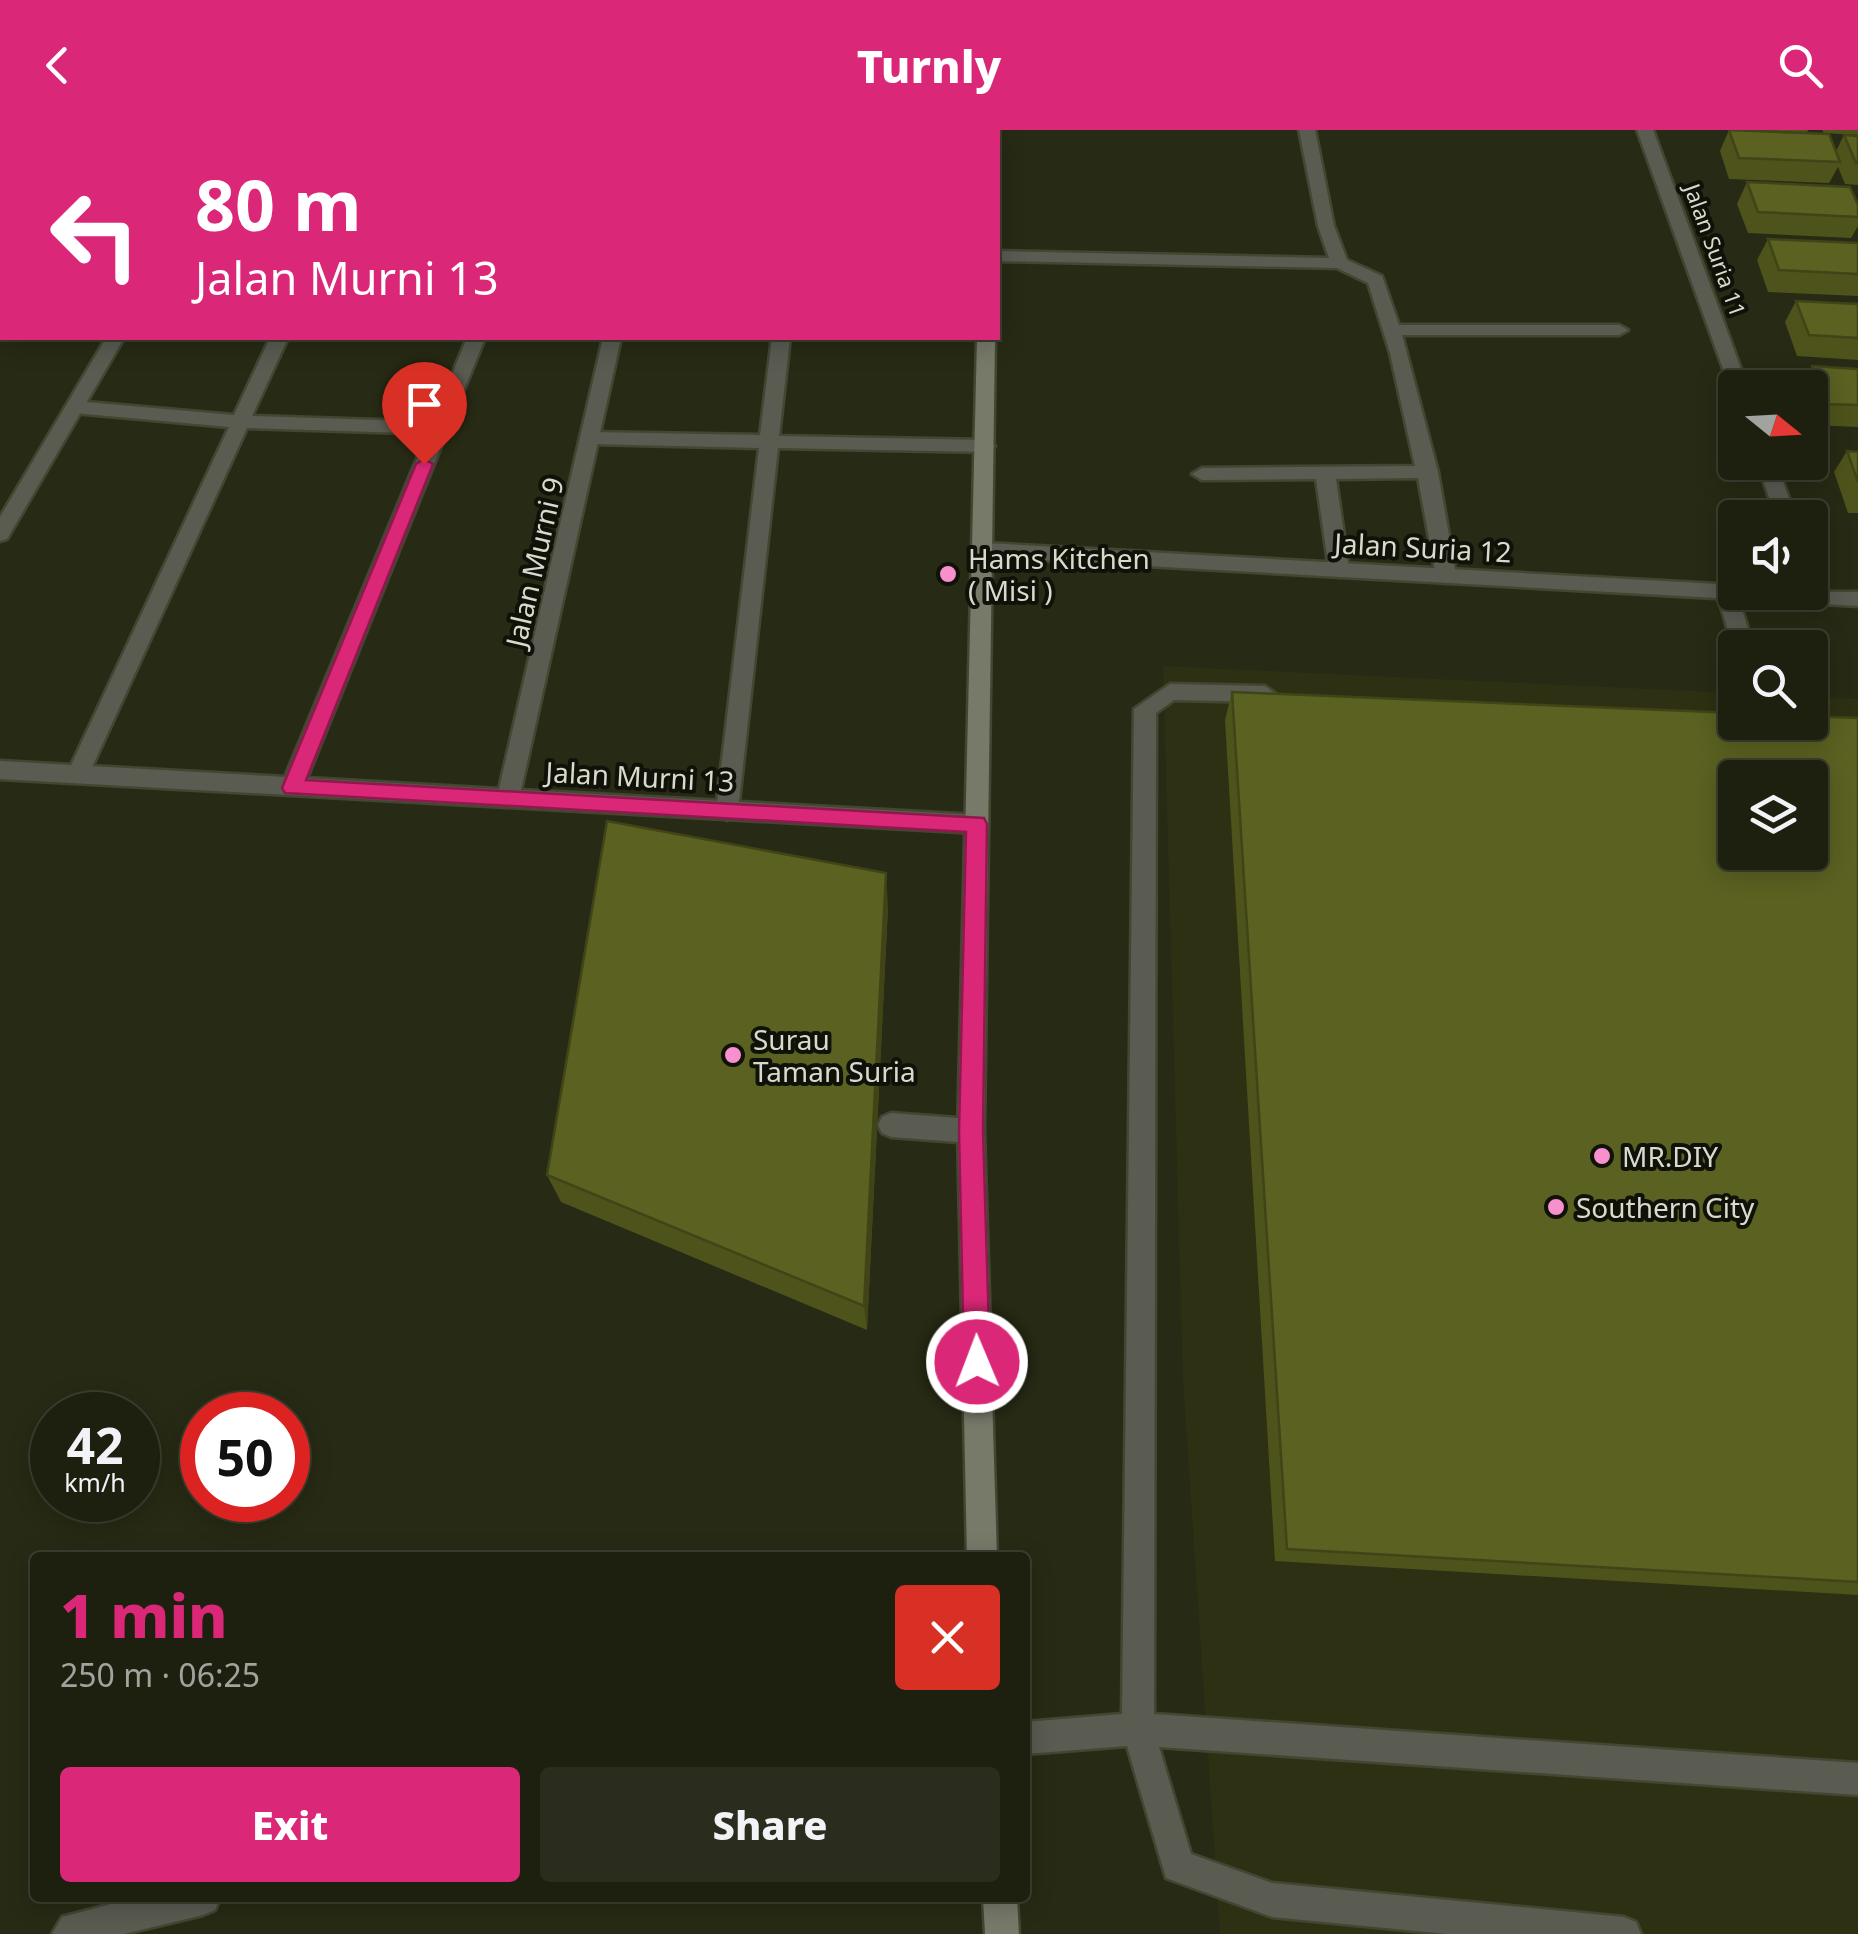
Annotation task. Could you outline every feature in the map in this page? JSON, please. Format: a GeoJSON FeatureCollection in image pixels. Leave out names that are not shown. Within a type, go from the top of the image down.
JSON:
{"type":"FeatureCollection","features":[{"type":"Feature","properties":{"kind":"main road"},"geometry":{"type":"LineString","coordinates":[[982,1552],[971,1131],[986,340]]}},
{"type":"Feature","properties":{"kind":"main road"},"geometry":{"type":"LineString","coordinates":[[1000,1902],[1002,1934]]}},
{"type":"Feature","properties":{"kind":"street"},"geometry":{"type":"LineString","coordinates":[[1308,130],[1326,226],[1340,263]]}},
{"type":"Feature","properties":{"kind":"street","name":"Jalan Suria 11"},"geometry":{"type":"LineString","coordinates":[[1646,130],[1733,370]]}},
{"type":"Feature","properties":{"kind":"street"},"geometry":{"type":"LineString","coordinates":[[1000,256],[1340,263],[1376,280],[1394,330],[1428,472],[1446,576]]}},
{"type":"Feature","properties":{"kind":"street"},"geometry":{"type":"LineString","coordinates":[[1394,330],[1619,330]]}},
{"type":"Feature","properties":{"kind":"street"},"geometry":{"type":"LineString","coordinates":[[0,534],[114,340]]}},
{"type":"Feature","properties":{"kind":"street"},"geometry":{"type":"LineString","coordinates":[[77,776],[278,340]]}},
{"type":"Feature","properties":{"kind":"street"},"geometry":{"type":"LineString","coordinates":[[292,788],[475,340]]}},
{"type":"Feature","properties":{"kind":"street","name":"Jalan Murni 9"},"geometry":{"type":"LineString","coordinates":[[508,798],[612,340]]}},
{"type":"Feature","properties":{"kind":"street"},"geometry":{"type":"LineString","coordinates":[[727,811],[781,340]]}},
{"type":"Feature","properties":{"kind":"street"},"geometry":{"type":"LineString","coordinates":[[74,407],[240,422],[439,428]]}},
{"type":"Feature","properties":{"kind":"street"},"geometry":{"type":"LineString","coordinates":[[590,438],[986,446]]}},
{"type":"Feature","properties":{"kind":"street"},"geometry":{"type":"LineString","coordinates":[[1202,474],[1428,472]]}},
{"type":"Feature","properties":{"kind":"street"},"geometry":{"type":"LineString","coordinates":[[1325,473],[1338,570]]}},
{"type":"Feature","properties":{"kind":"street","name":"Jalan Suria 12"},"geometry":{"type":"LineString","coordinates":[[984,550],[1718,592]]}},
{"type":"Feature","properties":{"kind":"street","name":"Jalan Suria 12"},"geometry":{"type":"LineString","coordinates":[[1828,593],[1858,598]]}},
{"type":"Feature","properties":{"kind":"street"},"geometry":{"type":"LineString","coordinates":[[1290,696],[1170,692],[1144,709],[1138,1729],[1178,1866],[1272,1900],[1624,1934]]}},
{"type":"Feature","properties":{"kind":"street","name":"Jalan Murni 13"},"geometry":{"type":"LineString","coordinates":[[0,770],[977,824]]}},
{"type":"Feature","properties":{"kind":"street"},"geometry":{"type":"LineString","coordinates":[[891,1125],[971,1131]]}},
{"type":"Feature","properties":{"kind":"street"},"geometry":{"type":"LineString","coordinates":[[1030,1738],[1138,1729],[1858,1779]]}},
{"type":"Feature","properties":{"kind":"street"},"geometry":{"type":"LineString","coordinates":[[70,1934],[74,1929],[186,1902]]}},
{"type":"Feature","properties":{"kind":"shaded area","name":"Southern City"},"geometry":{"type":"Polygon","coordinates":[[[1163,666],[1718,692],[1718,740],[1828,740],[1828,698],[1858,699],[1858,1934],[1220,1934],[1183,1381],[1163,666]]]}},
{"type":"Feature","properties":{"kind":"building"},"geometry":{"type":"Polygon","coordinates":[[[1729,130],[1829,134],[1840,162],[1739,158],[1729,130]]]}},
{"type":"Feature","properties":{"kind":"building"},"geometry":{"type":"Polygon","coordinates":[[[1844,135],[1858,136],[1858,163],[1856,163],[1844,135]]]}},
{"type":"Feature","properties":{"kind":"building"},"geometry":{"type":"Polygon","coordinates":[[[1747,182],[1850,187],[1858,205],[1858,217],[1758,212],[1747,182]]]}},
{"type":"Feature","properties":{"kind":"building"},"geometry":{"type":"Polygon","coordinates":[[[1768,239],[1858,243],[1858,274],[1779,270],[1768,239]]]}},
{"type":"Feature","properties":{"kind":"building"},"geometry":{"type":"Polygon","coordinates":[[[1796,301],[1858,304],[1858,338],[1809,335],[1796,301]]]}},
{"type":"Feature","properties":{"kind":"building"},"geometry":{"type":"Polygon","coordinates":[[[1812,366],[1858,369],[1858,405],[1828,404],[1828,370],[1813,370],[1812,366]]]}},
{"type":"Feature","properties":{"kind":"building"},"geometry":{"type":"Polygon","coordinates":[[[1847,451],[1858,452],[1858,482],[1847,451]]]}},
{"type":"Feature","properties":{"kind":"building","name":"Southern City"},"geometry":{"type":"Polygon","coordinates":[[[1232,692],[1718,712],[1718,740],[1828,740],[1828,717],[1858,718],[1858,1582],[1287,1549],[1232,692]]]}},
{"type":"Feature","properties":{"kind":"building","name":"Surau Taman Suria"},"geometry":{"type":"Polygon","coordinates":[[[607,821],[886,873],[864,1306],[547,1175],[607,821]]]}},
{"type":"Feature","properties":{"kind":"place","name":"Hams Kitchen ( Misi )"},"geometry":{"type":"Point","coordinates":[948,574]}},
{"type":"Feature","properties":{"kind":"place","name":"Surau Taman Suria"},"geometry":{"type":"Point","coordinates":[733,1055]}},
{"type":"Feature","properties":{"kind":"place","name":"MR.DIY"},"geometry":{"type":"Point","coordinates":[1602,1156]}},
{"type":"Feature","properties":{"kind":"place","name":"Southern City"},"geometry":{"type":"Point","coordinates":[1556,1207]}},
{"type":"Feature","properties":{"kind":"route"},"geometry":{"type":"LineString","coordinates":[[424,464],[292,788],[977,824],[971,1131],[977,1362]]}}]}
